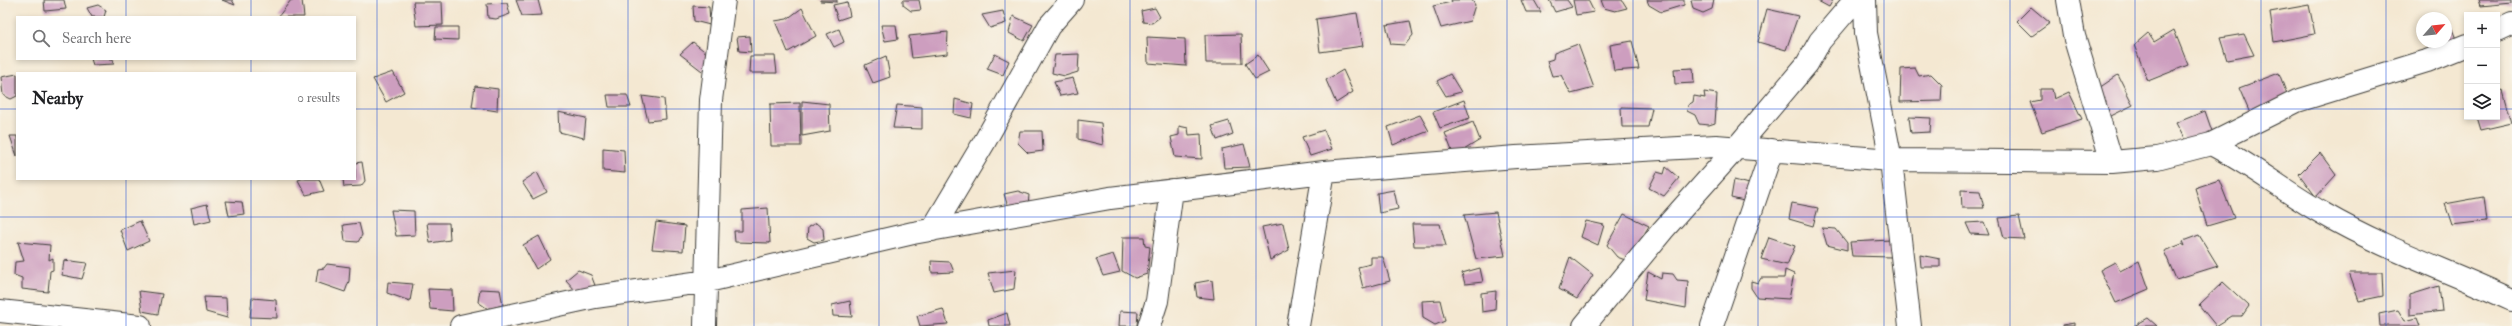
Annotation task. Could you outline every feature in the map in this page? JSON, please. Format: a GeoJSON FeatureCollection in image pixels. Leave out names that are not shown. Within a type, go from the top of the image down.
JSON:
{"type":"FeatureCollection","features":[{"type":"Feature","properties":{"kind":"street"},"geometry":{"type":"LineString","coordinates":[[705,326],[708,280],[707,230],[711,100],[724,0]]}},
{"type":"Feature","properties":{"kind":"street"},"geometry":{"type":"LineString","coordinates":[[932,230],[985,141],[1049,26],[1072,0]]}},
{"type":"Feature","properties":{"kind":"street"},"geometry":{"type":"LineString","coordinates":[[1584,326],[1663,230],[1737,147],[1807,64],[1820,41],[1855,0]]}},
{"type":"Feature","properties":{"kind":"street"},"geometry":{"type":"LineString","coordinates":[[1865,0],[1866,33],[1891,160],[1910,326]]}},
{"type":"Feature","properties":{"kind":"street"},"geometry":{"type":"LineString","coordinates":[[2068,0],[2074,36],[2100,128],[2112,162]]}},
{"type":"Feature","properties":{"kind":"street"},"geometry":{"type":"LineString","coordinates":[[2500,30],[2512,24]]}},
{"type":"Feature","properties":{"kind":"street"},"geometry":{"type":"LineString","coordinates":[[461,326],[595,297],[708,280],[932,230],[1110,198],[1324,172],[1516,157],[1716,146],[1891,160],[2112,162],[2157,158],[2211,144],[2297,101],[2427,61],[2464,45]]}},
{"type":"Feature","properties":{"kind":"street"},"geometry":{"type":"LineString","coordinates":[[2211,144],[2248,164],[2324,214],[2405,255],[2512,300]]}},
{"type":"Feature","properties":{"kind":"street"},"geometry":{"type":"LineString","coordinates":[[1712,326],[1772,150]]}},
{"type":"Feature","properties":{"kind":"street"},"geometry":{"type":"LineString","coordinates":[[1298,326],[1324,172]]}},
{"type":"Feature","properties":{"kind":"street"},"geometry":{"type":"LineString","coordinates":[[1149,326],[1157,301],[1172,190]]}},
{"type":"Feature","properties":{"kind":"street"},"geometry":{"type":"LineString","coordinates":[[0,311],[140,326]]}},
{"type":"Feature","properties":{"kind":"building"},"geometry":{"type":"Polygon","coordinates":[[[44,0],[64,0],[66,9],[45,11],[44,0]]]}},
{"type":"Feature","properties":{"kind":"building"},"geometry":{"type":"Polygon","coordinates":[[[222,0],[232,0],[235,5],[222,0]]]}},
{"type":"Feature","properties":{"kind":"building"},"geometry":{"type":"Polygon","coordinates":[[[291,0],[302,0],[304,16],[279,16],[291,0]]]}},
{"type":"Feature","properties":{"kind":"building"},"geometry":{"type":"Polygon","coordinates":[[[516,0],[538,0],[542,15],[522,16],[516,0]]]}},
{"type":"Feature","properties":{"kind":"building"},"geometry":{"type":"Polygon","coordinates":[[[837,0],[837,2],[820,1],[837,0]]]}},
{"type":"Feature","properties":{"kind":"building"},"geometry":{"type":"Polygon","coordinates":[[[903,0],[919,0],[921,10],[911,11],[903,5],[903,0]]]}},
{"type":"Feature","properties":{"kind":"building"},"geometry":{"type":"Polygon","coordinates":[[[1451,0],[1472,0],[1475,5],[1470,21],[1441,28],[1433,6],[1452,2],[1451,0]]]}},
{"type":"Feature","properties":{"kind":"building"},"geometry":{"type":"Polygon","coordinates":[[[1521,0],[1534,0],[1541,12],[1526,12],[1521,0]]]}},
{"type":"Feature","properties":{"kind":"building"},"geometry":{"type":"Polygon","coordinates":[[[1549,0],[1567,0],[1572,7],[1555,12],[1549,0]]]}},
{"type":"Feature","properties":{"kind":"building"},"geometry":{"type":"Polygon","coordinates":[[[1573,0],[1588,0],[1594,12],[1576,15],[1573,0]]]}},
{"type":"Feature","properties":{"kind":"building"},"geometry":{"type":"Polygon","coordinates":[[[1601,0],[1622,0],[1627,8],[1615,11],[1604,8],[1601,0]]]}},
{"type":"Feature","properties":{"kind":"building"},"geometry":{"type":"Polygon","coordinates":[[[1647,0],[1684,0],[1684,5],[1661,12],[1649,5],[1647,0]]]}},
{"type":"Feature","properties":{"kind":"building"},"geometry":{"type":"Polygon","coordinates":[[[1691,0],[1714,0],[1712,9],[1703,13],[1693,9],[1691,0]]]}},
{"type":"Feature","properties":{"kind":"building"},"geometry":{"type":"Polygon","coordinates":[[[1816,0],[1833,0],[1829,7],[1816,0]]]}},
{"type":"Feature","properties":{"kind":"building"},"geometry":{"type":"Polygon","coordinates":[[[2479,0],[2512,0],[2512,3],[2481,6],[2479,0]]]}},
{"type":"Feature","properties":{"kind":"building"},"geometry":{"type":"Polygon","coordinates":[[[413,2],[442,2],[443,25],[416,26],[413,2]]]}},
{"type":"Feature","properties":{"kind":"building"},"geometry":{"type":"Polygon","coordinates":[[[847,2],[850,16],[838,20],[833,5],[847,2]]]}},
{"type":"Feature","properties":{"kind":"building"},"geometry":{"type":"Polygon","coordinates":[[[507,3],[510,14],[496,19],[488,18],[487,4],[507,3]]]}},
{"type":"Feature","properties":{"kind":"building"},"geometry":{"type":"Polygon","coordinates":[[[98,5],[106,10],[104,16],[91,16],[87,8],[98,5]]]}},
{"type":"Feature","properties":{"kind":"building"},"geometry":{"type":"Polygon","coordinates":[[[2309,5],[2315,34],[2274,42],[2270,12],[2309,5]]]}},
{"type":"Feature","properties":{"kind":"building"},"geometry":{"type":"Polygon","coordinates":[[[693,6],[709,7],[710,25],[694,21],[693,6]]]}},
{"type":"Feature","properties":{"kind":"building"},"geometry":{"type":"Polygon","coordinates":[[[2031,7],[2050,23],[2032,36],[2017,21],[2031,7]]]}},
{"type":"Feature","properties":{"kind":"building"},"geometry":{"type":"Polygon","coordinates":[[[802,8],[816,36],[788,52],[775,21],[787,19],[802,8]]]}},
{"type":"Feature","properties":{"kind":"building"},"geometry":{"type":"Polygon","coordinates":[[[1155,8],[1160,17],[1152,23],[1143,22],[1141,11],[1155,8]]]}},
{"type":"Feature","properties":{"kind":"building"},"geometry":{"type":"Polygon","coordinates":[[[1767,9],[1798,16],[1786,50],[1758,42],[1767,9]]]}},
{"type":"Feature","properties":{"kind":"building"},"geometry":{"type":"Polygon","coordinates":[[[1003,11],[1006,23],[990,28],[982,15],[1003,11]]]}},
{"type":"Feature","properties":{"kind":"building"},"geometry":{"type":"Polygon","coordinates":[[[1357,13],[1363,46],[1320,52],[1316,19],[1357,13]]]}},
{"type":"Feature","properties":{"kind":"building"},"geometry":{"type":"Polygon","coordinates":[[[1013,16],[1033,25],[1024,41],[1009,33],[1013,16]]]}},
{"type":"Feature","properties":{"kind":"building"},"geometry":{"type":"Polygon","coordinates":[[[1410,21],[1413,35],[1405,45],[1391,44],[1386,25],[1410,21]]]}},
{"type":"Feature","properties":{"kind":"building"},"geometry":{"type":"Polygon","coordinates":[[[881,25],[896,25],[898,39],[885,41],[881,25]]]}},
{"type":"Feature","properties":{"kind":"building"},"geometry":{"type":"Polygon","coordinates":[[[436,27],[458,27],[458,40],[435,39],[436,27]]]}},
{"type":"Feature","properties":{"kind":"building"},"geometry":{"type":"Polygon","coordinates":[[[839,29],[844,42],[834,47],[827,34],[839,29]]]}},
{"type":"Feature","properties":{"kind":"building"},"geometry":{"type":"Polygon","coordinates":[[[2452,29],[2458,44],[2452,47],[2452,29]]]}},
{"type":"Feature","properties":{"kind":"building"},"geometry":{"type":"Polygon","coordinates":[[[2174,30],[2188,65],[2148,81],[2134,45],[2148,33],[2154,42],[2174,30]]]}},
{"type":"Feature","properties":{"kind":"building"},"geometry":{"type":"Polygon","coordinates":[[[948,32],[947,54],[912,58],[909,36],[948,32]]]}},
{"type":"Feature","properties":{"kind":"building"},"geometry":{"type":"Polygon","coordinates":[[[1241,34],[1242,63],[1206,63],[1205,35],[1241,34]]]}},
{"type":"Feature","properties":{"kind":"building"},"geometry":{"type":"Polygon","coordinates":[[[2244,34],[2254,55],[2227,60],[2220,38],[2244,34]]]}},
{"type":"Feature","properties":{"kind":"building"},"geometry":{"type":"Polygon","coordinates":[[[750,36],[751,52],[739,51],[737,37],[750,36]]]}},
{"type":"Feature","properties":{"kind":"building"},"geometry":{"type":"Polygon","coordinates":[[[1147,37],[1185,39],[1186,66],[1148,63],[1147,37]]]}},
{"type":"Feature","properties":{"kind":"building"},"geometry":{"type":"Polygon","coordinates":[[[1632,41],[1639,69],[1614,71],[1610,45],[1632,41]]]}},
{"type":"Feature","properties":{"kind":"building"},"geometry":{"type":"Polygon","coordinates":[[[693,42],[713,58],[702,71],[680,54],[693,42]]]}},
{"type":"Feature","properties":{"kind":"building"},"geometry":{"type":"Polygon","coordinates":[[[1578,44],[1594,88],[1571,94],[1561,75],[1552,76],[1547,61],[1553,59],[1554,53],[1578,44]]]}},
{"type":"Feature","properties":{"kind":"building"},"geometry":{"type":"Polygon","coordinates":[[[2432,48],[2449,48],[2435,54],[2432,48]]]}},
{"type":"Feature","properties":{"kind":"building"},"geometry":{"type":"Polygon","coordinates":[[[995,54],[1009,61],[1003,75],[987,69],[995,54]]]}},
{"type":"Feature","properties":{"kind":"building"},"geometry":{"type":"Polygon","coordinates":[[[1079,54],[1078,72],[1065,76],[1052,73],[1055,55],[1079,54]]]}},
{"type":"Feature","properties":{"kind":"building"},"geometry":{"type":"Polygon","coordinates":[[[1258,55],[1269,72],[1255,79],[1245,64],[1258,55]]]}},
{"type":"Feature","properties":{"kind":"building"},"geometry":{"type":"Polygon","coordinates":[[[750,56],[775,56],[777,73],[749,73],[750,56]]]}},
{"type":"Feature","properties":{"kind":"building"},"geometry":{"type":"Polygon","coordinates":[[[886,56],[890,77],[873,83],[865,65],[886,56]]]}},
{"type":"Feature","properties":{"kind":"building"},"geometry":{"type":"Polygon","coordinates":[[[91,60],[113,60],[114,64],[93,65],[91,60]]]}},
{"type":"Feature","properties":{"kind":"building"},"geometry":{"type":"Polygon","coordinates":[[[1693,68],[1694,83],[1675,84],[1674,69],[1693,68]]]}},
{"type":"Feature","properties":{"kind":"building"},"geometry":{"type":"Polygon","coordinates":[[[1915,68],[1919,76],[1931,74],[1942,85],[1941,101],[1900,102],[1901,69],[1915,68]]]}},
{"type":"Feature","properties":{"kind":"building"},"geometry":{"type":"Polygon","coordinates":[[[1343,70],[1353,92],[1336,103],[1326,80],[1343,70]]]}},
{"type":"Feature","properties":{"kind":"building"},"geometry":{"type":"Polygon","coordinates":[[[393,72],[404,92],[386,102],[373,79],[393,72]]]}},
{"type":"Feature","properties":{"kind":"building"},"geometry":{"type":"Polygon","coordinates":[[[2279,73],[2290,103],[2252,118],[2239,88],[2279,73]]]}},
{"type":"Feature","properties":{"kind":"building"},"geometry":{"type":"Polygon","coordinates":[[[16,74],[16,96],[11,99],[3,95],[1,77],[16,74]]]}},
{"type":"Feature","properties":{"kind":"building"},"geometry":{"type":"Polygon","coordinates":[[[1450,74],[1461,92],[1446,96],[1437,81],[1450,74]]]}},
{"type":"Feature","properties":{"kind":"building"},"geometry":{"type":"Polygon","coordinates":[[[2118,75],[2133,105],[2111,116],[2099,88],[2118,75]]]}},
{"type":"Feature","properties":{"kind":"building"},"geometry":{"type":"Polygon","coordinates":[[[1073,78],[1078,93],[1060,96],[1054,82],[1073,78]]]}},
{"type":"Feature","properties":{"kind":"building"},"geometry":{"type":"Polygon","coordinates":[[[475,86],[498,89],[497,111],[472,107],[475,86]]]}},
{"type":"Feature","properties":{"kind":"building"},"geometry":{"type":"Polygon","coordinates":[[[2040,89],[2052,89],[2054,99],[2069,92],[2082,119],[2042,132],[2030,102],[2040,100],[2040,89]]]}},
{"type":"Feature","properties":{"kind":"building"},"geometry":{"type":"Polygon","coordinates":[[[2503,90],[2512,123],[2481,130],[2478,120],[2500,120],[2500,91],[2503,90]]]}},
{"type":"Feature","properties":{"kind":"building"},"geometry":{"type":"Polygon","coordinates":[[[1704,92],[1717,94],[1715,123],[1709,125],[1699,124],[1695,115],[1687,111],[1688,105],[1693,102],[1694,96],[1705,98],[1704,92]]]}},
{"type":"Feature","properties":{"kind":"building"},"geometry":{"type":"Polygon","coordinates":[[[607,95],[627,95],[631,107],[609,107],[607,95]]]}},
{"type":"Feature","properties":{"kind":"building"},"geometry":{"type":"Polygon","coordinates":[[[642,96],[664,99],[666,119],[648,121],[642,96]]]}},
{"type":"Feature","properties":{"kind":"building"},"geometry":{"type":"Polygon","coordinates":[[[955,99],[973,104],[971,118],[954,114],[955,99]]]}},
{"type":"Feature","properties":{"kind":"building"},"geometry":{"type":"Polygon","coordinates":[[[1464,100],[1470,118],[1440,128],[1433,112],[1464,100]]]}},
{"type":"Feature","properties":{"kind":"building"},"geometry":{"type":"Polygon","coordinates":[[[802,101],[829,104],[830,131],[802,136],[802,101]]]}},
{"type":"Feature","properties":{"kind":"building"},"geometry":{"type":"Polygon","coordinates":[[[800,103],[801,146],[771,146],[770,104],[800,103]]]}},
{"type":"Feature","properties":{"kind":"building"},"geometry":{"type":"Polygon","coordinates":[[[897,105],[922,107],[922,129],[893,128],[897,105]]]}},
{"type":"Feature","properties":{"kind":"building"},"geometry":{"type":"Polygon","coordinates":[[[1621,107],[1652,108],[1648,127],[1622,127],[1621,107]]]}},
{"type":"Feature","properties":{"kind":"building"},"geometry":{"type":"Polygon","coordinates":[[[2205,111],[2214,137],[2187,144],[2176,123],[2205,111]]]}},
{"type":"Feature","properties":{"kind":"building"},"geometry":{"type":"Polygon","coordinates":[[[558,112],[586,118],[584,138],[559,132],[558,112]]]}},
{"type":"Feature","properties":{"kind":"building"},"geometry":{"type":"Polygon","coordinates":[[[1420,115],[1429,131],[1393,145],[1388,127],[1420,115]]]}},
{"type":"Feature","properties":{"kind":"building"},"geometry":{"type":"Polygon","coordinates":[[[1909,117],[1931,118],[1930,132],[1911,133],[1909,117]]]}},
{"type":"Feature","properties":{"kind":"building"},"geometry":{"type":"Polygon","coordinates":[[[1078,120],[1101,123],[1103,145],[1078,139],[1078,120]]]}},
{"type":"Feature","properties":{"kind":"building"},"geometry":{"type":"Polygon","coordinates":[[[1229,121],[1233,134],[1217,140],[1212,126],[1229,121]]]}},
{"type":"Feature","properties":{"kind":"building"},"geometry":{"type":"Polygon","coordinates":[[[1473,122],[1480,140],[1454,156],[1445,133],[1473,122]]]}},
{"type":"Feature","properties":{"kind":"building"},"geometry":{"type":"Polygon","coordinates":[[[1179,126],[1188,128],[1189,135],[1201,134],[1202,159],[1175,157],[1171,137],[1179,135],[1179,126]]]}},
{"type":"Feature","properties":{"kind":"building"},"geometry":{"type":"Polygon","coordinates":[[[1324,130],[1332,149],[1310,156],[1302,137],[1324,130]]]}},
{"type":"Feature","properties":{"kind":"building"},"geometry":{"type":"Polygon","coordinates":[[[1020,131],[1042,131],[1043,151],[1028,153],[1018,143],[1020,131]]]}},
{"type":"Feature","properties":{"kind":"building"},"geometry":{"type":"Polygon","coordinates":[[[10,136],[16,136],[16,153],[10,136]]]}},
{"type":"Feature","properties":{"kind":"building"},"geometry":{"type":"Polygon","coordinates":[[[1244,144],[1250,167],[1224,168],[1222,149],[1244,144]]]}},
{"type":"Feature","properties":{"kind":"building"},"geometry":{"type":"Polygon","coordinates":[[[603,148],[624,150],[625,173],[603,171],[603,148]]]}},
{"type":"Feature","properties":{"kind":"building"},"geometry":{"type":"Polygon","coordinates":[[[2320,153],[2336,175],[2316,197],[2299,174],[2320,153]]]}},
{"type":"Feature","properties":{"kind":"building"},"geometry":{"type":"Polygon","coordinates":[[[362,162],[365,181],[361,186],[344,187],[343,180],[356,180],[356,163],[362,162]]]}},
{"type":"Feature","properties":{"kind":"building"},"geometry":{"type":"Polygon","coordinates":[[[1666,167],[1679,178],[1664,196],[1649,188],[1657,172],[1664,174],[1666,167]]]}},
{"type":"Feature","properties":{"kind":"building"},"geometry":{"type":"Polygon","coordinates":[[[537,172],[547,192],[533,199],[522,182],[537,172]]]}},
{"type":"Feature","properties":{"kind":"building"},"geometry":{"type":"Polygon","coordinates":[[[298,180],[319,180],[324,191],[306,195],[298,180]]]}},
{"type":"Feature","properties":{"kind":"building"},"geometry":{"type":"Polygon","coordinates":[[[1734,180],[1753,185],[1748,202],[1731,198],[1734,180]]]}},
{"type":"Feature","properties":{"kind":"building"},"geometry":{"type":"Polygon","coordinates":[[[2219,180],[2234,218],[2207,226],[2195,188],[2219,180]]]}},
{"type":"Feature","properties":{"kind":"building"},"geometry":{"type":"Polygon","coordinates":[[[1394,190],[1398,209],[1379,213],[1377,193],[1394,190]]]}},
{"type":"Feature","properties":{"kind":"building"},"geometry":{"type":"Polygon","coordinates":[[[1961,190],[1980,191],[1984,208],[1962,208],[1961,190]]]}},
{"type":"Feature","properties":{"kind":"building"},"geometry":{"type":"Polygon","coordinates":[[[1018,191],[1029,195],[1028,205],[1009,210],[1004,194],[1018,191]]]}},
{"type":"Feature","properties":{"kind":"building"},"geometry":{"type":"Polygon","coordinates":[[[2483,197],[2486,221],[2452,225],[2445,204],[2483,197]]]}},
{"type":"Feature","properties":{"kind":"building"},"geometry":{"type":"Polygon","coordinates":[[[226,201],[242,202],[244,214],[229,216],[226,201]]]}},
{"type":"Feature","properties":{"kind":"building"},"geometry":{"type":"Polygon","coordinates":[[[1792,203],[1818,208],[1813,226],[1789,219],[1792,203]]]}},
{"type":"Feature","properties":{"kind":"building"},"geometry":{"type":"Polygon","coordinates":[[[207,204],[211,220],[194,224],[191,208],[207,204]]]}},
{"type":"Feature","properties":{"kind":"building"},"geometry":{"type":"Polygon","coordinates":[[[768,208],[770,243],[735,242],[734,231],[742,231],[742,210],[768,208]]]}},
{"type":"Feature","properties":{"kind":"building"},"geometry":{"type":"Polygon","coordinates":[[[391,210],[414,211],[415,235],[396,236],[391,210]]]}},
{"type":"Feature","properties":{"kind":"building"},"geometry":{"type":"Polygon","coordinates":[[[1496,212],[1505,256],[1476,259],[1464,215],[1496,212]]]}},
{"type":"Feature","properties":{"kind":"building"},"geometry":{"type":"Polygon","coordinates":[[[1624,214],[1649,226],[1628,261],[1617,257],[1607,245],[1624,214]]]}},
{"type":"Feature","properties":{"kind":"building"},"geometry":{"type":"Polygon","coordinates":[[[2019,216],[2024,239],[2004,238],[1999,218],[2019,216]]]}},
{"type":"Feature","properties":{"kind":"building"},"geometry":{"type":"Polygon","coordinates":[[[140,221],[149,241],[128,251],[120,230],[140,221]]]}},
{"type":"Feature","properties":{"kind":"building"},"geometry":{"type":"Polygon","coordinates":[[[1586,221],[1604,225],[1598,245],[1581,237],[1586,221]]]}},
{"type":"Feature","properties":{"kind":"building"},"geometry":{"type":"Polygon","coordinates":[[[656,222],[685,226],[683,251],[652,249],[656,222]]]}},
{"type":"Feature","properties":{"kind":"building"},"geometry":{"type":"Polygon","coordinates":[[[1984,222],[1989,235],[1971,234],[1966,223],[1984,222]]]}},
{"type":"Feature","properties":{"kind":"building"},"geometry":{"type":"Polygon","coordinates":[[[359,223],[362,235],[358,242],[345,241],[343,225],[359,223]]]}},
{"type":"Feature","properties":{"kind":"building"},"geometry":{"type":"Polygon","coordinates":[[[427,223],[449,223],[450,240],[430,243],[427,223]]]}},
{"type":"Feature","properties":{"kind":"building"},"geometry":{"type":"Polygon","coordinates":[[[816,223],[823,229],[824,240],[814,242],[807,238],[808,227],[816,223]]]}},
{"type":"Feature","properties":{"kind":"building"},"geometry":{"type":"Polygon","coordinates":[[[1283,223],[1289,250],[1270,260],[1262,227],[1283,223]]]}},
{"type":"Feature","properties":{"kind":"building"},"geometry":{"type":"Polygon","coordinates":[[[1412,224],[1440,224],[1446,246],[1414,246],[1412,224]]]}},
{"type":"Feature","properties":{"kind":"building"},"geometry":{"type":"Polygon","coordinates":[[[1822,228],[1836,229],[1847,243],[1847,250],[1827,245],[1822,228]]]}},
{"type":"Feature","properties":{"kind":"building"},"geometry":{"type":"Polygon","coordinates":[[[2199,235],[2218,266],[2176,279],[2164,251],[2182,244],[2185,246],[2183,241],[2199,235]]]}},
{"type":"Feature","properties":{"kind":"building"},"geometry":{"type":"Polygon","coordinates":[[[539,236],[550,259],[536,269],[523,245],[539,236]]]}},
{"type":"Feature","properties":{"kind":"building"},"geometry":{"type":"Polygon","coordinates":[[[1123,237],[1144,237],[1145,246],[1150,247],[1147,274],[1135,278],[1122,271],[1123,237]]]}},
{"type":"Feature","properties":{"kind":"building"},"geometry":{"type":"Polygon","coordinates":[[[1769,237],[1795,246],[1787,265],[1761,259],[1769,237]]]}},
{"type":"Feature","properties":{"kind":"building"},"geometry":{"type":"Polygon","coordinates":[[[1891,240],[1892,257],[1852,256],[1850,242],[1891,240]]]}},
{"type":"Feature","properties":{"kind":"building"},"geometry":{"type":"Polygon","coordinates":[[[18,242],[50,245],[49,260],[53,258],[53,270],[50,271],[48,292],[22,289],[22,278],[14,275],[15,262],[24,261],[18,242]]]}},
{"type":"Feature","properties":{"kind":"building"},"geometry":{"type":"Polygon","coordinates":[[[1113,254],[1120,272],[1103,276],[1096,259],[1113,254]]]}},
{"type":"Feature","properties":{"kind":"building"},"geometry":{"type":"Polygon","coordinates":[[[1920,255],[1940,259],[1940,267],[1921,267],[1920,255]]]}},
{"type":"Feature","properties":{"kind":"building"},"geometry":{"type":"Polygon","coordinates":[[[1371,257],[1383,257],[1390,281],[1363,288],[1358,267],[1371,264],[1371,257]]]}},
{"type":"Feature","properties":{"kind":"building"},"geometry":{"type":"Polygon","coordinates":[[[1570,257],[1593,275],[1577,299],[1559,289],[1570,257]]]}},
{"type":"Feature","properties":{"kind":"building"},"geometry":{"type":"Polygon","coordinates":[[[64,260],[87,263],[82,279],[62,275],[64,260]]]}},
{"type":"Feature","properties":{"kind":"building"},"geometry":{"type":"Polygon","coordinates":[[[931,261],[950,262],[954,272],[932,273],[931,261]]]}},
{"type":"Feature","properties":{"kind":"building"},"geometry":{"type":"Polygon","coordinates":[[[2139,261],[2149,289],[2116,303],[2100,270],[2115,262],[2120,271],[2139,261]]]}},
{"type":"Feature","properties":{"kind":"building"},"geometry":{"type":"Polygon","coordinates":[[[327,264],[350,267],[349,281],[345,292],[316,282],[318,269],[324,268],[327,264]]]}},
{"type":"Feature","properties":{"kind":"building"},"geometry":{"type":"Polygon","coordinates":[[[1480,268],[1483,282],[1465,284],[1462,273],[1480,268]]]}},
{"type":"Feature","properties":{"kind":"building"},"geometry":{"type":"Polygon","coordinates":[[[578,270],[591,275],[596,288],[575,290],[566,280],[578,270]]]}},
{"type":"Feature","properties":{"kind":"building"},"geometry":{"type":"Polygon","coordinates":[[[1016,270],[1014,289],[994,293],[988,273],[1016,270]]]}},
{"type":"Feature","properties":{"kind":"building"},"geometry":{"type":"Polygon","coordinates":[[[1785,270],[1794,274],[1789,299],[1757,297],[1751,288],[1751,281],[1758,283],[1761,278],[1784,278],[1785,270]]]}},
{"type":"Feature","properties":{"kind":"building"},"geometry":{"type":"Polygon","coordinates":[[[1648,272],[1661,279],[1662,273],[1673,274],[1677,280],[1688,281],[1686,308],[1644,300],[1648,272]]]}},
{"type":"Feature","properties":{"kind":"building"},"geometry":{"type":"Polygon","coordinates":[[[2349,273],[2382,273],[2383,296],[2359,301],[2349,273]]]}},
{"type":"Feature","properties":{"kind":"building"},"geometry":{"type":"Polygon","coordinates":[[[1212,280],[1214,299],[1197,297],[1195,283],[1212,280]]]}},
{"type":"Feature","properties":{"kind":"building"},"geometry":{"type":"Polygon","coordinates":[[[388,282],[413,284],[410,301],[387,293],[388,282]]]}},
{"type":"Feature","properties":{"kind":"building"},"geometry":{"type":"Polygon","coordinates":[[[2223,282],[2249,306],[2242,316],[2232,316],[2216,326],[2199,305],[2223,282]]]}},
{"type":"Feature","properties":{"kind":"building"},"geometry":{"type":"Polygon","coordinates":[[[2439,286],[2442,311],[2410,315],[2410,295],[2439,286]]]}},
{"type":"Feature","properties":{"kind":"building"},"geometry":{"type":"Polygon","coordinates":[[[428,289],[452,290],[453,311],[430,309],[428,289]]]}},
{"type":"Feature","properties":{"kind":"building"},"geometry":{"type":"Polygon","coordinates":[[[480,289],[500,290],[503,305],[488,309],[478,302],[480,289]]]}},
{"type":"Feature","properties":{"kind":"building"},"geometry":{"type":"Polygon","coordinates":[[[139,291],[162,294],[158,314],[142,311],[139,291]]]}},
{"type":"Feature","properties":{"kind":"building"},"geometry":{"type":"Polygon","coordinates":[[[1496,291],[1495,310],[1482,312],[1481,293],[1496,291]]]}},
{"type":"Feature","properties":{"kind":"building"},"geometry":{"type":"Polygon","coordinates":[[[204,297],[226,298],[227,318],[206,312],[204,297]]]}},
{"type":"Feature","properties":{"kind":"building"},"geometry":{"type":"Polygon","coordinates":[[[252,298],[276,300],[277,318],[250,317],[252,298]]]}},
{"type":"Feature","properties":{"kind":"building"},"geometry":{"type":"Polygon","coordinates":[[[1440,300],[1445,321],[1435,325],[1423,318],[1422,301],[1440,300]]]}},
{"type":"Feature","properties":{"kind":"building"},"geometry":{"type":"Polygon","coordinates":[[[850,301],[852,317],[833,316],[832,305],[850,301]]]}},
{"type":"Feature","properties":{"kind":"building"},"geometry":{"type":"Polygon","coordinates":[[[943,309],[948,324],[920,326],[917,316],[943,309]]]}},
{"type":"Feature","properties":{"kind":"building"},"geometry":{"type":"Polygon","coordinates":[[[2398,310],[2405,321],[2417,318],[2420,326],[2380,326],[2379,314],[2398,310]]]}},
{"type":"Feature","properties":{"kind":"building"},"geometry":{"type":"Polygon","coordinates":[[[1120,311],[1138,312],[1137,326],[1119,326],[1120,311]]]}},
{"type":"Feature","properties":{"kind":"building"},"geometry":{"type":"Polygon","coordinates":[[[1007,313],[1010,326],[989,326],[988,320],[1007,313]]]}},
{"type":"Feature","properties":{"kind":"building"},"geometry":{"type":"Polygon","coordinates":[[[2148,318],[2157,326],[2134,326],[2148,318]]]}},
{"type":"Feature","properties":{"kind":"building"},"geometry":{"type":"Polygon","coordinates":[[[2074,323],[2074,326],[2063,326],[2063,325],[2074,323]]]}}]}
